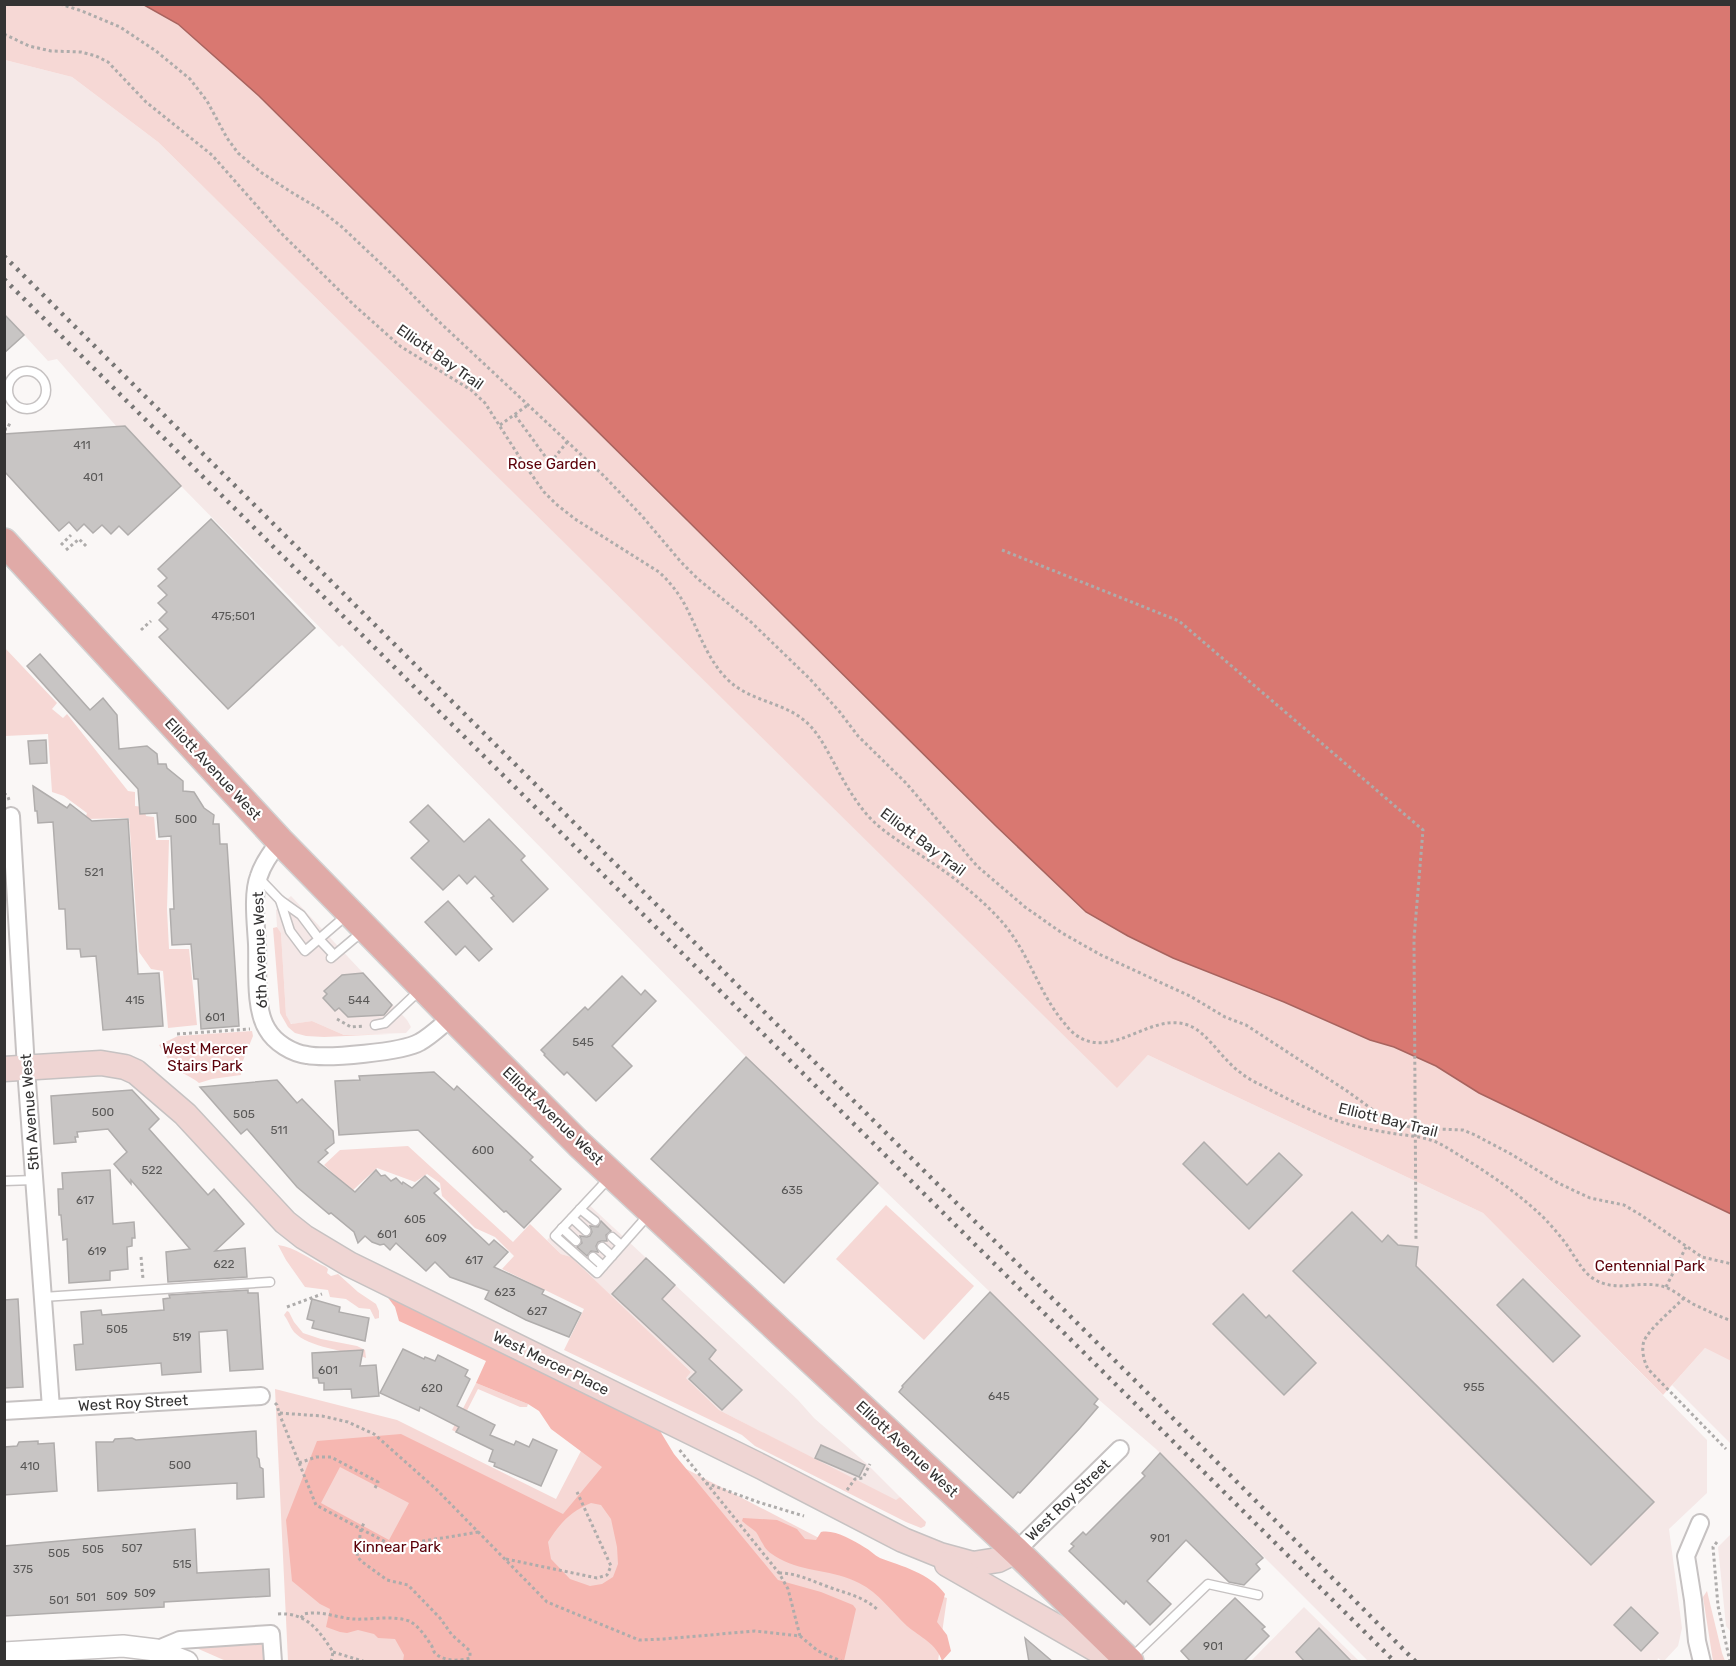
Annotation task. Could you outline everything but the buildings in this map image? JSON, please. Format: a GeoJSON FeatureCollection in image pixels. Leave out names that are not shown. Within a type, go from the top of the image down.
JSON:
{"type":"FeatureCollection","features":[{"type":"Feature","properties":{"kind":"main road","name":"Elliott Avenue West"},"geometry":{"type":"LineString","coordinates":[[4,542],[280,840],[452,1017],[612,1174],[1016,1551],[1126,1661]]}},
{"type":"Feature","properties":{"kind":"main road","name":"West Mercer Place"},"geometry":{"type":"LineString","coordinates":[[15,1069],[102,1063],[125,1067],[136,1072],[185,1114],[275,1212],[304,1238],[349,1264],[670,1421],[903,1540],[940,1555],[973,1564],[998,1560],[1016,1551]]}},
{"type":"Feature","properties":{"kind":"main road"},"geometry":{"type":"LineString","coordinates":[[903,1540],[1126,1661]]}},
{"type":"Feature","properties":{"kind":"street","name":"5th Avenue West"},"geometry":{"type":"LineString","coordinates":[[8,816],[15,1069],[34,1180],[51,1408]]}},
{"type":"Feature","properties":{"kind":"street","name":"6th Avenue West"},"geometry":{"type":"LineString","coordinates":[[262,1029],[256,903],[258,877],[280,840]]}},
{"type":"Feature","properties":{"kind":"street"},"geometry":{"type":"LineString","coordinates":[[262,1029],[289,1050],[308,1055],[376,1052],[420,1043],[452,1017]]}},
{"type":"Feature","properties":{"kind":"street","name":"West Roy Street"},"geometry":{"type":"LineString","coordinates":[[4,1411],[261,1396]]}},
{"type":"Feature","properties":{"kind":"street","name":"West Roy Street"},"geometry":{"type":"LineString","coordinates":[[1016,1551],[1119,1449]]}},
{"type":"Feature","properties":{"kind":"street"},"geometry":{"type":"LineString","coordinates":[[1700,1523],[1686,1556],[1697,1641],[1702,1662]]}},
{"type":"Feature","properties":{"kind":"street"},"geometry":{"type":"LineString","coordinates":[[156,1650],[180,1640],[271,1634],[273,1662]]}},
{"type":"Feature","properties":{"kind":"street"},"geometry":{"type":"LineString","coordinates":[[4,1653],[64,1655],[123,1646],[156,1650],[187,1662]]}},
{"type":"Feature","properties":{"kind":"lane"},"geometry":{"type":"LineString","coordinates":[[28,371],[39,375],[46,391],[42,403],[31,409],[18,407],[6,391],[16,375],[28,371]]}},
{"type":"Feature","properties":{"kind":"lane"},"geometry":{"type":"LineString","coordinates":[[258,877],[280,900],[301,915],[333,956],[357,920]]}},
{"type":"Feature","properties":{"kind":"lane"},"geometry":{"type":"LineString","coordinates":[[280,900],[290,931],[305,951],[320,939],[357,920]]}},
{"type":"Feature","properties":{"kind":"lane"},"geometry":{"type":"LineString","coordinates":[[375,1025],[385,1023],[423,987]]}},
{"type":"Feature","properties":{"kind":"lane"},"geometry":{"type":"LineString","coordinates":[[612,1174],[555,1236],[597,1273],[652,1211]]}},
{"type":"Feature","properties":{"kind":"lane"},"geometry":{"type":"LineString","coordinates":[[4,1181],[34,1180]]}},
{"type":"Feature","properties":{"kind":"lane"},"geometry":{"type":"LineString","coordinates":[[580,1209],[595,1221]]}},
{"type":"Feature","properties":{"kind":"lane"},"geometry":{"type":"LineString","coordinates":[[572,1218],[586,1231]]}},
{"type":"Feature","properties":{"kind":"lane"},"geometry":{"type":"LineString","coordinates":[[562,1228],[576,1241]]}},
{"type":"Feature","properties":{"kind":"lane"},"geometry":{"type":"LineString","coordinates":[[612,1237],[621,1245]]}},
{"type":"Feature","properties":{"kind":"lane"},"geometry":{"type":"LineString","coordinates":[[602,1247],[612,1256]]}},
{"type":"Feature","properties":{"kind":"lane"},"geometry":{"type":"LineString","coordinates":[[593,1257],[603,1266]]}},
{"type":"Feature","properties":{"kind":"lane"},"geometry":{"type":"LineString","coordinates":[[43,1296],[270,1282]]}},
{"type":"Feature","properties":{"kind":"lane"},"geometry":{"type":"LineString","coordinates":[[1126,1661],[1208,1584],[1258,1595]]}},
{"type":"Feature","properties":{"kind":"path"},"geometry":{"type":"LineString","coordinates":[[60,4],[120,27],[156,51],[179,70],[200,91],[227,138],[247,161],[330,217],[568,441],[642,516],[698,579],[751,622],[809,678],[858,736],[906,783],[963,851],[991,880],[1032,912],[1062,933],[1101,955],[1190,996],[1225,1017],[1246,1026],[1347,1091],[1391,1123],[1415,1128],[1463,1130],[1511,1154],[1558,1183],[1590,1198],[1624,1205],[1655,1223],[1702,1257],[1731,1264]]}},
{"type":"Feature","properties":{"kind":"path","name":"Elliott Bay Trail"},"geometry":{"type":"LineString","coordinates":[[4,34],[29,46],[51,51],[81,52],[108,62],[146,102],[212,154],[280,232],[355,306],[400,346],[478,396],[492,412],[544,492],[556,504],[665,578],[682,599],[706,649],[728,681],[750,695],[788,710],[807,722],[820,739],[848,789],[870,819],[976,896],[1003,923],[1018,945],[1050,1005],[1075,1035],[1089,1041],[1104,1043],[1168,1022],[1185,1024],[1204,1036],[1240,1073],[1277,1094],[1334,1120],[1359,1127],[1424,1138],[1443,1146],[1524,1201],[1549,1223],[1585,1272],[1597,1281],[1616,1287],[1656,1284],[1731,1321]]}},
{"type":"Feature","properties":{"kind":"path"},"geometry":{"type":"LineString","coordinates":[[500,425],[528,405]]}},
{"type":"Feature","properties":{"kind":"path"},"geometry":{"type":"LineString","coordinates":[[515,415],[550,463],[568,441]]}},
{"type":"Feature","properties":{"kind":"path"},"geometry":{"type":"LineString","coordinates":[[4,429],[7,429],[11,421]]}},
{"type":"Feature","properties":{"kind":"path"},"geometry":{"type":"LineString","coordinates":[[61,545],[71,535]]}},
{"type":"Feature","properties":{"kind":"path"},"geometry":{"type":"LineString","coordinates":[[66,550],[79,539],[87,548],[88,546]]}},
{"type":"Feature","properties":{"kind":"path"},"geometry":{"type":"LineString","coordinates":[[1002,550],[1179,621],[1423,830],[1414,939],[1416,1240]]}},
{"type":"Feature","properties":{"kind":"path"},"geometry":{"type":"LineString","coordinates":[[141,630],[151,621]]}},
{"type":"Feature","properties":{"kind":"path"},"geometry":{"type":"LineString","coordinates":[[337,1019],[351,1027],[375,1025]]}},
{"type":"Feature","properties":{"kind":"path"},"geometry":{"type":"LineString","coordinates":[[177,1034],[262,1029]]}},
{"type":"Feature","properties":{"kind":"path"},"geometry":{"type":"LineString","coordinates":[[1666,1287],[1686,1247]]}},
{"type":"Feature","properties":{"kind":"path"},"geometry":{"type":"LineString","coordinates":[[141,1257],[144,1284]]}},
{"type":"Feature","properties":{"kind":"path"},"geometry":{"type":"LineString","coordinates":[[287,1307],[322,1294]]}},
{"type":"Feature","properties":{"kind":"path"},"geometry":{"type":"LineString","coordinates":[[1684,1298],[1644,1341],[1644,1359],[1648,1369],[1726,1449]]}},
{"type":"Feature","properties":{"kind":"path"},"geometry":{"type":"LineString","coordinates":[[261,1396],[277,1405],[316,1505],[393,1546],[479,1532]]}},
{"type":"Feature","properties":{"kind":"path"},"geometry":{"type":"LineString","coordinates":[[279,1413],[322,1416],[348,1422],[374,1434],[436,1489],[547,1602],[639,1640],[755,1631],[800,1636],[818,1651],[843,1662]]}},
{"type":"Feature","properties":{"kind":"path"},"geometry":{"type":"LineString","coordinates":[[670,1421],[666,1429],[674,1443],[779,1573],[788,1589],[800,1636]]}},
{"type":"Feature","properties":{"kind":"path"},"geometry":{"type":"LineString","coordinates":[[299,1462],[316,1457],[331,1457],[378,1482],[375,1488]]}},
{"type":"Feature","properties":{"kind":"path"},"geometry":{"type":"LineString","coordinates":[[838,1506],[855,1479],[861,1480],[865,1476],[870,1464]]}},
{"type":"Feature","properties":{"kind":"path"},"geometry":{"type":"LineString","coordinates":[[705,1483],[804,1516]]}},
{"type":"Feature","properties":{"kind":"path"},"geometry":{"type":"LineString","coordinates":[[504,1558],[597,1578],[607,1575],[611,1566],[577,1492]]}},
{"type":"Feature","properties":{"kind":"path"},"geometry":{"type":"LineString","coordinates":[[301,1618],[310,1612],[352,1619],[408,1621],[423,1634],[435,1653],[449,1660],[470,1658],[470,1651],[452,1635],[440,1618],[408,1585],[387,1580],[357,1556],[360,1529],[364,1523]]}},
{"type":"Feature","properties":{"kind":"path"},"geometry":{"type":"LineString","coordinates":[[1717,1542],[1713,1547],[1718,1606],[1730,1662]]}},
{"type":"Feature","properties":{"kind":"path"},"geometry":{"type":"LineString","coordinates":[[779,1573],[796,1574],[843,1591],[869,1602],[878,1610]]}},
{"type":"Feature","properties":{"kind":"path"},"geometry":{"type":"LineString","coordinates":[[278,1614],[290,1614],[301,1618],[311,1624],[333,1652],[366,1662]]}},
{"type":"Feature","properties":{"kind":"path"},"geometry":{"type":"LineString","coordinates":[[331,1662],[333,1652]]}},
{"type":"Feature","properties":{"kind":"shaded area"},"geometry":{"type":"Polygon","coordinates":[[[144,5],[1731,5],[1731,1214],[1479,1093],[1436,1066],[1173,958],[1086,912],[997,827],[259,96],[178,24],[144,5]]]}},
{"type":"Feature","properties":{"kind":"shaded area"},"geometry":{"type":"Polygon","coordinates":[[[5,60],[72,77],[158,142],[1117,1087],[1148,1055],[1483,1213],[1707,1440],[1707,1493],[1669,1529],[1682,1628],[1678,1646],[1664,1661],[1658,1658],[1657,1662],[1368,1661],[1156,1449],[1098,1399],[746,1057],[342,645],[339,647],[125,426],[117,427],[57,359],[48,361],[5,314],[5,60]]]}},
{"type":"Feature","properties":{"kind":"shaded area"},"geometry":{"type":"Polygon","coordinates":[[[291,896],[407,1020],[411,1027],[406,1033],[344,1035],[312,1021],[292,1024],[288,1021],[281,933],[277,927],[276,910],[291,896]]]}},
{"type":"Feature","properties":{"kind":"shaded area"},"geometry":{"type":"Polygon","coordinates":[[[584,1200],[900,1497],[896,1501],[719,1410],[685,1377],[691,1372],[571,1257],[561,1254],[547,1240],[584,1200]]]}},
{"type":"Feature","properties":{"kind":"shaded area"},"geometry":{"type":"Polygon","coordinates":[[[1705,1348],[1731,1361],[1731,1444],[1672,1385],[1705,1348]]]}},
{"type":"Feature","properties":{"kind":"shaded area"},"geometry":{"type":"Polygon","coordinates":[[[1731,1534],[1731,1632],[1726,1626],[1718,1547],[1731,1534]]]}},
{"type":"Feature","properties":{"kind":"shaded area"},"geometry":{"type":"Polygon","coordinates":[[[1304,1607],[1359,1661],[1250,1662],[1304,1607]]]}},
{"type":"Feature","properties":{"kind":"green space","name":"Centennial Park"},"geometry":{"type":"Polygon","coordinates":[[[4,5],[144,5],[178,24],[259,96],[997,827],[1086,912],[1173,958],[1436,1066],[1479,1093],[1731,1214],[1731,1361],[1705,1348],[1663,1395],[1483,1213],[1148,1055],[1117,1088],[158,142],[72,77],[5,60],[4,5]]]}},
{"type":"Feature","properties":{"kind":"green space"},"geometry":{"type":"Polygon","coordinates":[[[4,647],[57,703],[52,709],[63,718],[67,714],[128,791],[135,792],[135,806],[144,807],[146,816],[154,817],[156,840],[169,840],[167,909],[169,949],[189,949],[197,1025],[168,1028],[163,971],[151,969],[139,952],[129,818],[85,819],[87,813],[64,796],[52,792],[48,734],[5,736],[4,647]]]}},
{"type":"Feature","properties":{"kind":"green space"},"geometry":{"type":"Polygon","coordinates":[[[277,927],[281,933],[286,1015],[291,1024],[312,1021],[344,1035],[390,1034],[306,1036],[295,1033],[288,1027],[280,1013],[273,928],[277,927]]]}},
{"type":"Feature","properties":{"kind":"green space","name":"West Mercer Stairs Park"},"geometry":{"type":"Polygon","coordinates":[[[252,1031],[253,1036],[242,1063],[241,1075],[199,1083],[175,1067],[159,1045],[178,1036],[252,1031]]]}},
{"type":"Feature","properties":{"kind":"green space"},"geometry":{"type":"Polygon","coordinates":[[[408,1146],[513,1242],[530,1224],[561,1254],[571,1257],[691,1372],[686,1378],[719,1410],[896,1500],[900,1497],[926,1522],[925,1526],[921,1528],[906,1522],[755,1446],[742,1435],[564,1350],[584,1309],[502,1269],[514,1256],[495,1237],[475,1228],[442,1196],[440,1183],[427,1174],[415,1182],[377,1168],[352,1191],[324,1165],[340,1150],[408,1146]]]}},
{"type":"Feature","properties":{"kind":"green space"},"geometry":{"type":"Polygon","coordinates":[[[886,1205],[974,1286],[924,1340],[836,1259],[886,1205]]]}},
{"type":"Feature","properties":{"kind":"green space"},"geometry":{"type":"Polygon","coordinates":[[[278,1245],[297,1251],[326,1267],[327,1273],[331,1276],[338,1274],[376,1304],[379,1318],[375,1319],[370,1309],[359,1308],[346,1299],[330,1297],[328,1290],[305,1287],[278,1245]]]}},
{"type":"Feature","properties":{"kind":"green space","name":"Kinnear Park"},"geometry":{"type":"Polygon","coordinates":[[[386,1295],[657,1426],[674,1454],[778,1580],[821,1592],[853,1605],[856,1609],[844,1661],[403,1661],[404,1655],[395,1639],[378,1638],[374,1634],[358,1630],[340,1632],[326,1627],[330,1609],[320,1604],[292,1581],[286,1520],[317,1441],[401,1434],[563,1514],[602,1467],[551,1429],[539,1411],[528,1404],[476,1383],[486,1361],[399,1321],[395,1307],[386,1295]],[[340,1467],[321,1503],[389,1540],[409,1503],[340,1467]],[[591,1503],[566,1519],[548,1542],[551,1559],[570,1579],[590,1586],[602,1584],[613,1577],[618,1564],[611,1519],[601,1505],[591,1503]]]}},
{"type":"Feature","properties":{"kind":"green space"},"geometry":{"type":"Polygon","coordinates":[[[287,1311],[303,1333],[357,1346],[365,1350],[366,1358],[309,1342],[294,1332],[284,1315],[287,1311]]]}},
{"type":"Feature","properties":{"kind":"green space"},"geometry":{"type":"Polygon","coordinates":[[[476,1383],[528,1404],[527,1407],[520,1407],[478,1389],[456,1432],[452,1430],[476,1383]]]}},
{"type":"Feature","properties":{"kind":"green space","name":"Kinnear Park"},"geometry":{"type":"Polygon","coordinates":[[[275,1389],[397,1420],[556,1499],[596,1422],[917,1589],[947,1598],[938,1661],[288,1661],[275,1389]]]}},
{"type":"Feature","properties":{"kind":"green space"},"geometry":{"type":"Polygon","coordinates":[[[743,1518],[777,1520],[797,1529],[805,1539],[816,1540],[821,1532],[826,1531],[837,1534],[854,1541],[880,1558],[923,1575],[945,1594],[937,1622],[947,1635],[951,1651],[942,1661],[932,1645],[907,1626],[873,1592],[859,1583],[789,1563],[770,1553],[756,1532],[742,1521],[743,1518]]]}},
{"type":"Feature","properties":{"kind":"green space"},"geometry":{"type":"Polygon","coordinates":[[[1707,1591],[1725,1661],[1713,1661],[1703,1597],[1707,1591]]]}},
{"type":"Feature","properties":{"kind":"green space"},"geometry":{"type":"Polygon","coordinates":[[[258,1640],[264,1643],[267,1661],[226,1661],[194,1647],[258,1640]]]}},
{"type":"Feature","properties":{"kind":"railway"},"geometry":{"type":"LineString","coordinates":[[4,256],[1416,1662]]}},
{"type":"Feature","properties":{"kind":"railway"},"geometry":{"type":"LineString","coordinates":[[4,279],[1395,1662]]}},
{"type":"Feature","properties":{"kind":"park label","name":"Rose Garden"},"geometry":{"type":"Point","coordinates":[552,464]}}]}
